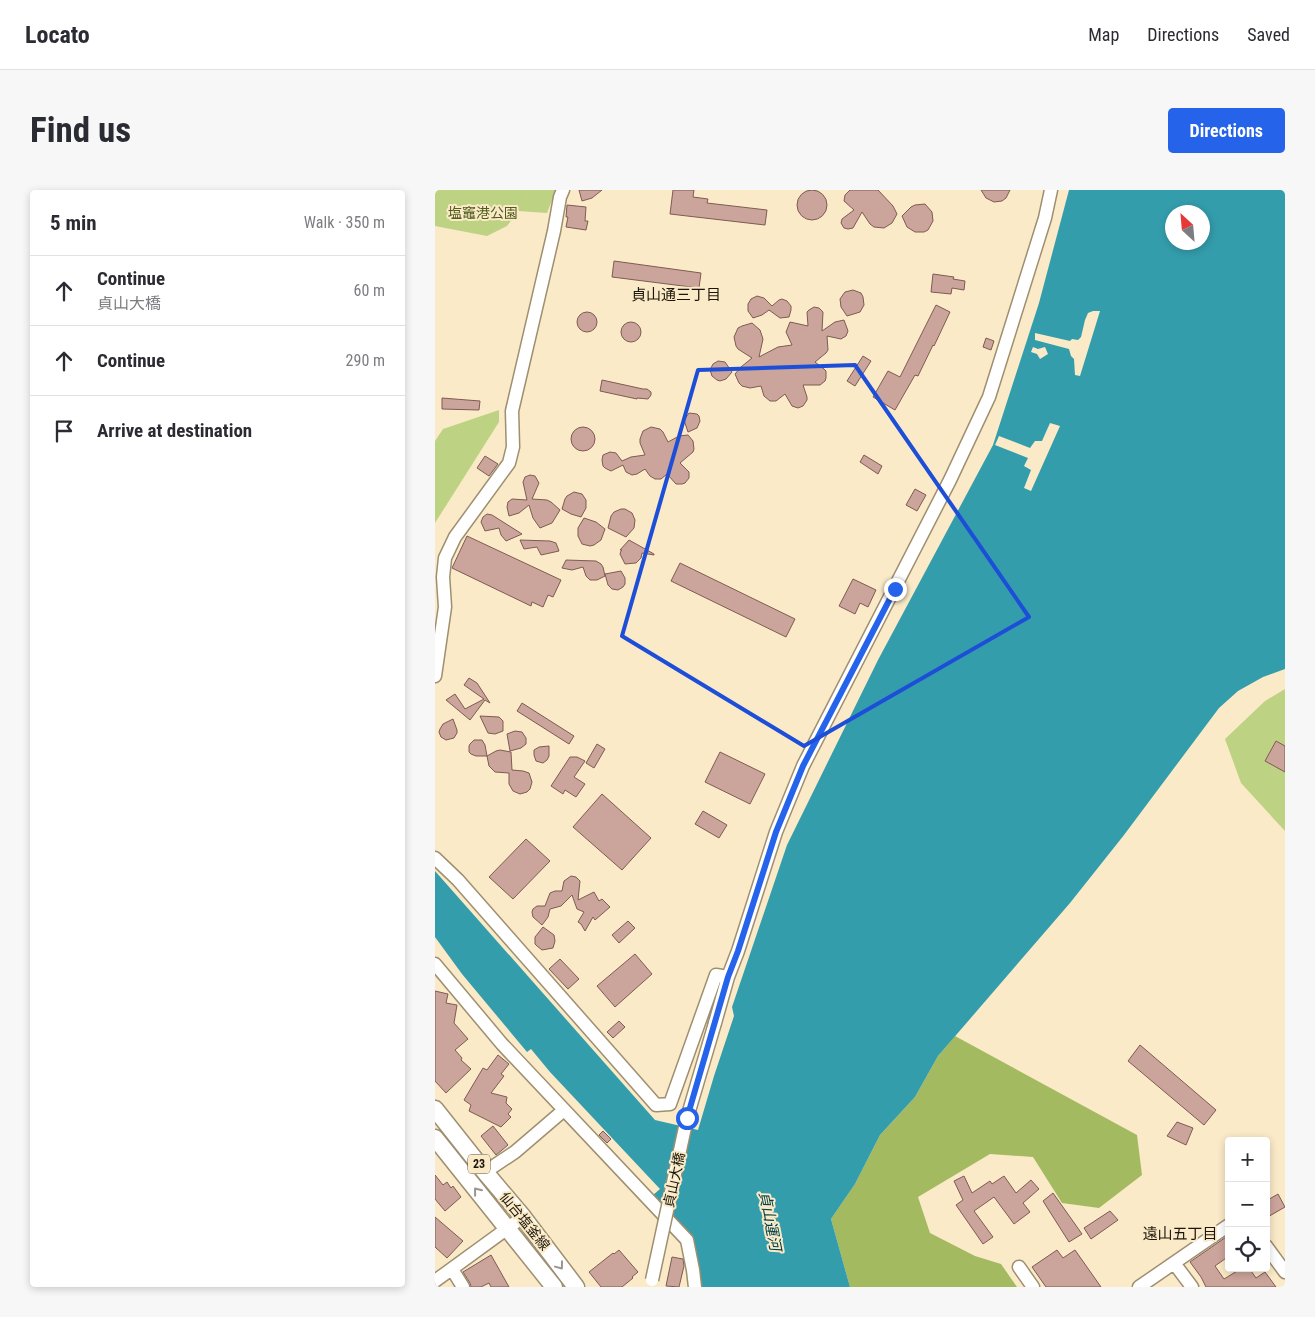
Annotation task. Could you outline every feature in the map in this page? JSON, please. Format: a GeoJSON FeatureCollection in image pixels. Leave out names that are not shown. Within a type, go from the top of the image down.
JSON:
{"type":"FeatureCollection","features":[{"type":"Feature","properties":{"kind":"main road","name":"仙台塩釜線"},"geometry":{"type":"LineString","coordinates":[[435,1109],[523,1217],[576,1287]]}},
{"type":"Feature","properties":{"kind":"main road","name":"仙台塩釜線"},"geometry":{"type":"LineString","coordinates":[[435,1138],[554,1287]]}},
{"type":"Feature","properties":{"kind":"street"},"geometry":{"type":"LineString","coordinates":[[435,676],[445,607],[443,577],[445,558],[455,537],[509,463],[513,447],[512,410],[563,190]]}},
{"type":"Feature","properties":{"kind":"street","name":"貞山大橋"},"geometry":{"type":"LineString","coordinates":[[651,1283],[687,1118],[728,977],[776,832],[803,766],[946,488],[989,397],[1045,218],[1051,190]]}},
{"type":"Feature","properties":{"kind":"street"},"geometry":{"type":"LineString","coordinates":[[435,858],[458,880],[656,1104],[670,1104],[716,975],[728,977]]}},
{"type":"Feature","properties":{"kind":"street"},"geometry":{"type":"LineString","coordinates":[[435,964],[502,1044],[687,1240],[695,1287]]}},
{"type":"Feature","properties":{"kind":"street"},"geometry":{"type":"LineString","coordinates":[[485,1172],[515,1152],[564,1110]]}},
{"type":"Feature","properties":{"kind":"street"},"geometry":{"type":"LineString","coordinates":[[435,1281],[523,1217]]}},
{"type":"Feature","properties":{"kind":"street"},"geometry":{"type":"LineString","coordinates":[[1139,1287],[1226,1227]]}},
{"type":"Feature","properties":{"kind":"street"},"geometry":{"type":"LineString","coordinates":[[1270,1251],[1285,1272]]}},
{"type":"Feature","properties":{"kind":"street"},"geometry":{"type":"LineString","coordinates":[[1174,1263],[1192,1287]]}},
{"type":"Feature","properties":{"kind":"street"},"geometry":{"type":"LineString","coordinates":[[1019,1267],[1033,1287]]}},
{"type":"Feature","properties":{"kind":"street"},"geometry":{"type":"LineString","coordinates":[[452,1269],[463,1287]]}},
{"type":"Feature","properties":{"kind":"highlighted area"},"geometry":{"type":"Polygon","coordinates":[[[855,365],[1029,617],[804,746],[622,636],[698,370],[855,365]]]}},
{"type":"Feature","properties":{"kind":"green space","name":"塩竈港公園"},"geometry":{"type":"Polygon","coordinates":[[[435,190],[556,190],[547,213],[518,211],[507,226],[487,236],[435,226],[435,190]]]}},
{"type":"Feature","properties":{"kind":"green space"},"geometry":{"type":"Polygon","coordinates":[[[499,410],[499,422],[435,523],[435,441],[443,429],[499,410]]]}},
{"type":"Feature","properties":{"kind":"green space"},"geometry":{"type":"Polygon","coordinates":[[[1285,689],[1285,831],[1241,783],[1225,739],[1265,701],[1285,689]]]}},
{"type":"Feature","properties":{"kind":"green space"},"geometry":{"type":"Polygon","coordinates":[[[955,1036],[1137,1135],[1142,1175],[1099,1208],[1062,1203],[1033,1157],[990,1154],[918,1197],[930,1233],[975,1256],[1001,1264],[1017,1287],[850,1287],[831,1219],[855,1184],[880,1135],[915,1097],[938,1056],[955,1036]]]}},
{"type":"Feature","properties":{"kind":"water","name":"貞山運河"},"geometry":{"type":"Polygon","coordinates":[[[1069,190],[1285,190],[1285,669],[1263,677],[1238,691],[1219,708],[1124,835],[1070,903],[938,1056],[915,1097],[880,1135],[855,1184],[831,1219],[850,1287],[700,1287],[693,1238],[653,1195],[660,1189],[550,1072],[531,1049],[527,1052],[462,974],[435,937],[435,871],[655,1120],[698,1130],[734,1016],[732,1007],[787,845],[878,660],[993,445],[1039,303],[1069,190]]]}},
{"type":"Feature","properties":{"kind":"pier"},"geometry":{"type":"Polygon","coordinates":[[[1100,311],[1080,376],[1075,375],[1074,359],[1069,349],[1035,340],[1035,333],[1070,341],[1072,339],[1078,340],[1081,337],[1088,313],[1100,311]]]}},
{"type":"Feature","properties":{"kind":"pier"},"geometry":{"type":"Polygon","coordinates":[[[1033,347],[1038,349],[1045,347],[1048,354],[1040,359],[1037,354],[1031,352],[1033,347]]]}},
{"type":"Feature","properties":{"kind":"pier"},"geometry":{"type":"Polygon","coordinates":[[[1050,423],[1060,426],[1031,491],[1024,488],[1031,470],[1024,466],[1028,458],[995,445],[999,436],[1030,448],[1035,441],[1042,441],[1050,423]]]}},
{"type":"Feature","properties":{"kind":"building"},"geometry":{"type":"Polygon","coordinates":[[[579,190],[602,190],[592,198],[582,201],[579,190]]]}},
{"type":"Feature","properties":{"kind":"building"},"geometry":{"type":"Polygon","coordinates":[[[673,190],[694,190],[693,197],[708,199],[707,203],[767,210],[765,225],[670,214],[673,190]]]}},
{"type":"Feature","properties":{"kind":"building"},"geometry":{"type":"Polygon","coordinates":[[[812,190],[818,191],[826,199],[826,211],[818,219],[812,220],[806,219],[798,211],[797,205],[798,199],[806,191],[812,190]]]}},
{"type":"Feature","properties":{"kind":"building"},"geometry":{"type":"Polygon","coordinates":[[[850,190],[878,190],[893,206],[897,214],[892,223],[884,228],[874,227],[862,212],[853,228],[844,228],[841,223],[842,219],[854,210],[844,201],[845,195],[850,190]]]}},
{"type":"Feature","properties":{"kind":"building"},"geometry":{"type":"Polygon","coordinates":[[[981,190],[1010,190],[1002,201],[994,202],[986,198],[981,190]]]}},
{"type":"Feature","properties":{"kind":"building"},"geometry":{"type":"Polygon","coordinates":[[[925,204],[932,212],[933,221],[928,230],[915,232],[907,227],[902,216],[911,207],[925,204]]]}},
{"type":"Feature","properties":{"kind":"building"},"geometry":{"type":"Polygon","coordinates":[[[567,205],[586,207],[585,221],[588,221],[586,230],[566,227],[568,217],[566,217],[567,205]]]}},
{"type":"Feature","properties":{"kind":"building"},"geometry":{"type":"Polygon","coordinates":[[[614,261],[701,273],[699,288],[612,277],[614,261]]]}},
{"type":"Feature","properties":{"kind":"building"},"geometry":{"type":"Polygon","coordinates":[[[933,274],[954,277],[953,279],[965,281],[964,290],[952,288],[951,294],[931,292],[933,274]]]}},
{"type":"Feature","properties":{"kind":"building"},"geometry":{"type":"Polygon","coordinates":[[[853,290],[861,293],[864,305],[860,312],[847,316],[841,307],[840,299],[845,292],[853,290]]]}},
{"type":"Feature","properties":{"kind":"building"},"geometry":{"type":"Polygon","coordinates":[[[757,296],[764,298],[772,306],[782,299],[787,301],[791,306],[789,317],[780,318],[769,310],[753,318],[748,311],[748,304],[751,299],[757,296]]]}},
{"type":"Feature","properties":{"kind":"building"},"geometry":{"type":"Polygon","coordinates":[[[936,305],[950,312],[918,376],[915,375],[895,410],[873,397],[888,371],[900,377],[936,305]]]}},
{"type":"Feature","properties":{"kind":"building"},"geometry":{"type":"Polygon","coordinates":[[[814,307],[819,308],[823,312],[822,331],[835,322],[844,320],[848,331],[846,336],[841,339],[827,336],[828,350],[815,362],[826,371],[825,381],[820,385],[803,385],[807,400],[803,406],[798,408],[792,406],[785,394],[776,401],[770,401],[764,396],[761,386],[750,388],[742,386],[735,374],[752,358],[736,346],[734,337],[738,328],[752,323],[760,330],[763,339],[759,357],[778,347],[792,345],[786,332],[790,322],[808,326],[807,312],[814,307]]]}},
{"type":"Feature","properties":{"kind":"building"},"geometry":{"type":"Polygon","coordinates":[[[587,312],[594,315],[597,322],[594,329],[587,332],[580,329],[577,322],[580,315],[587,312]]]}},
{"type":"Feature","properties":{"kind":"building"},"geometry":{"type":"Polygon","coordinates":[[[631,322],[638,325],[641,332],[638,339],[631,342],[624,339],[621,332],[624,325],[631,322]]]}},
{"type":"Feature","properties":{"kind":"building"},"geometry":{"type":"Polygon","coordinates":[[[986,338],[994,341],[991,350],[983,347],[986,338]]]}},
{"type":"Feature","properties":{"kind":"building"},"geometry":{"type":"Polygon","coordinates":[[[863,356],[871,361],[855,386],[847,381],[863,356]]]}},
{"type":"Feature","properties":{"kind":"building"},"geometry":{"type":"Polygon","coordinates":[[[718,361],[725,362],[732,372],[726,379],[720,381],[712,376],[710,370],[713,364],[718,361]]]}},
{"type":"Feature","properties":{"kind":"building"},"geometry":{"type":"Polygon","coordinates":[[[602,380],[647,389],[651,392],[651,395],[648,399],[637,399],[600,391],[602,380]]]}},
{"type":"Feature","properties":{"kind":"building"},"geometry":{"type":"Polygon","coordinates":[[[442,398],[480,401],[479,410],[442,409],[442,398]]]}},
{"type":"Feature","properties":{"kind":"building"},"geometry":{"type":"Polygon","coordinates":[[[689,413],[697,414],[700,421],[697,428],[688,432],[684,420],[689,413]]]}},
{"type":"Feature","properties":{"kind":"building"},"geometry":{"type":"Polygon","coordinates":[[[583,427],[592,430],[595,439],[592,448],[583,451],[574,448],[571,439],[574,430],[583,427]]]}},
{"type":"Feature","properties":{"kind":"building"},"geometry":{"type":"Polygon","coordinates":[[[651,427],[660,429],[668,442],[679,436],[688,435],[693,441],[693,452],[680,463],[689,472],[689,478],[685,483],[676,484],[667,474],[661,479],[655,479],[645,469],[632,475],[626,472],[623,465],[611,471],[603,466],[603,455],[610,452],[616,453],[622,461],[631,457],[645,455],[640,439],[643,431],[651,427]]]}},
{"type":"Feature","properties":{"kind":"building"},"geometry":{"type":"Polygon","coordinates":[[[864,455],[882,466],[878,474],[860,462],[864,455]]]}},
{"type":"Feature","properties":{"kind":"building"},"geometry":{"type":"Polygon","coordinates":[[[485,456],[498,464],[489,476],[477,468],[485,456]]]}},
{"type":"Feature","properties":{"kind":"building"},"geometry":{"type":"Polygon","coordinates":[[[535,476],[539,483],[532,499],[547,500],[560,510],[552,523],[540,528],[533,518],[529,505],[519,513],[509,516],[507,507],[508,502],[512,499],[527,500],[523,482],[525,477],[535,476]]]}},
{"type":"Feature","properties":{"kind":"building"},"geometry":{"type":"Polygon","coordinates":[[[915,489],[926,495],[917,511],[906,505],[915,489]]]}},
{"type":"Feature","properties":{"kind":"building"},"geometry":{"type":"Polygon","coordinates":[[[574,492],[582,494],[586,500],[586,508],[581,517],[562,509],[567,496],[574,492]]]}},
{"type":"Feature","properties":{"kind":"building"},"geometry":{"type":"Polygon","coordinates":[[[621,509],[632,513],[635,520],[634,528],[626,537],[608,528],[611,516],[614,512],[621,509]]]}},
{"type":"Feature","properties":{"kind":"building"},"geometry":{"type":"Polygon","coordinates":[[[487,514],[492,515],[522,534],[506,541],[501,535],[499,528],[485,531],[481,522],[487,514]]]}},
{"type":"Feature","properties":{"kind":"building"},"geometry":{"type":"Polygon","coordinates":[[[584,518],[596,522],[605,529],[601,540],[594,545],[582,544],[578,536],[578,528],[584,518]]]}},
{"type":"Feature","properties":{"kind":"building"},"geometry":{"type":"Polygon","coordinates":[[[467,536],[561,580],[553,597],[548,595],[543,607],[532,602],[531,606],[452,568],[467,536]]]}},
{"type":"Feature","properties":{"kind":"building"},"geometry":{"type":"Polygon","coordinates":[[[520,540],[550,541],[556,543],[559,551],[541,555],[537,547],[524,549],[520,540]]]}},
{"type":"Feature","properties":{"kind":"building"},"geometry":{"type":"Polygon","coordinates":[[[629,540],[654,555],[642,553],[641,558],[636,563],[625,564],[620,554],[622,550],[620,550],[629,540]]]}},
{"type":"Feature","properties":{"kind":"building"},"geometry":{"type":"Polygon","coordinates":[[[566,560],[596,561],[603,567],[605,576],[597,580],[590,580],[586,576],[583,567],[572,570],[562,568],[566,560]]]}},
{"type":"Feature","properties":{"kind":"building"},"geometry":{"type":"Polygon","coordinates":[[[680,563],[795,619],[786,637],[671,581],[680,563]]]}},
{"type":"Feature","properties":{"kind":"building"},"geometry":{"type":"Polygon","coordinates":[[[621,571],[625,578],[625,584],[618,590],[612,589],[608,585],[605,574],[621,571]]]}},
{"type":"Feature","properties":{"kind":"building"},"geometry":{"type":"Polygon","coordinates":[[[853,579],[876,590],[868,607],[860,603],[855,614],[839,606],[853,579]]]}},
{"type":"Feature","properties":{"kind":"building"},"geometry":{"type":"Polygon","coordinates":[[[469,678],[477,683],[490,703],[485,700],[470,720],[446,700],[455,694],[465,709],[484,699],[464,685],[469,678]]]}},
{"type":"Feature","properties":{"kind":"building"},"geometry":{"type":"Polygon","coordinates":[[[522,703],[574,736],[569,744],[517,711],[522,703]]]}},
{"type":"Feature","properties":{"kind":"building"},"geometry":{"type":"Polygon","coordinates":[[[480,716],[499,717],[503,721],[503,731],[495,734],[488,733],[480,716]]]}},
{"type":"Feature","properties":{"kind":"building"},"geometry":{"type":"Polygon","coordinates":[[[453,719],[457,733],[454,738],[446,740],[441,737],[440,729],[443,724],[453,719]]]}},
{"type":"Feature","properties":{"kind":"building"},"geometry":{"type":"Polygon","coordinates":[[[515,731],[522,732],[526,738],[526,744],[521,748],[510,751],[507,734],[515,731]]]}},
{"type":"Feature","properties":{"kind":"building"},"geometry":{"type":"Polygon","coordinates":[[[474,740],[482,740],[487,756],[476,756],[469,752],[469,746],[474,740]]]}},
{"type":"Feature","properties":{"kind":"building"},"geometry":{"type":"Polygon","coordinates":[[[1276,741],[1285,746],[1285,772],[1265,761],[1276,741]]]}},
{"type":"Feature","properties":{"kind":"building"},"geometry":{"type":"Polygon","coordinates":[[[597,744],[605,749],[594,768],[586,763],[597,744]]]}},
{"type":"Feature","properties":{"kind":"building"},"geometry":{"type":"Polygon","coordinates":[[[549,746],[547,760],[543,763],[536,761],[534,750],[539,747],[549,746]]]}},
{"type":"Feature","properties":{"kind":"building"},"geometry":{"type":"Polygon","coordinates":[[[500,750],[511,752],[512,770],[529,773],[532,782],[527,792],[520,794],[513,791],[509,784],[509,773],[495,772],[489,766],[487,756],[500,750]]]}},
{"type":"Feature","properties":{"kind":"building"},"geometry":{"type":"Polygon","coordinates":[[[720,752],[765,774],[750,804],[705,782],[720,752]]]}},
{"type":"Feature","properties":{"kind":"building"},"geometry":{"type":"Polygon","coordinates":[[[570,757],[577,757],[585,761],[574,777],[585,784],[576,797],[565,790],[563,794],[551,786],[570,757]]]}},
{"type":"Feature","properties":{"kind":"building"},"geometry":{"type":"Polygon","coordinates":[[[602,794],[651,838],[622,870],[573,827],[602,794]]]}},
{"type":"Feature","properties":{"kind":"building"},"geometry":{"type":"Polygon","coordinates":[[[703,811],[727,825],[719,838],[695,824],[703,811]]]}},
{"type":"Feature","properties":{"kind":"building"},"geometry":{"type":"Polygon","coordinates":[[[526,839],[550,861],[513,899],[489,877],[526,839]]]}},
{"type":"Feature","properties":{"kind":"building"},"geometry":{"type":"Polygon","coordinates":[[[571,876],[576,877],[580,881],[578,900],[594,892],[599,901],[602,899],[610,907],[595,920],[593,917],[585,931],[578,922],[584,912],[577,909],[572,895],[561,906],[550,909],[548,917],[542,925],[533,917],[533,909],[537,906],[545,906],[550,893],[562,891],[564,881],[571,876]]]}},
{"type":"Feature","properties":{"kind":"building"},"geometry":{"type":"Polygon","coordinates":[[[628,921],[635,928],[619,943],[612,935],[628,921]]]}},
{"type":"Feature","properties":{"kind":"building"},"geometry":{"type":"Polygon","coordinates":[[[543,927],[554,935],[553,948],[542,950],[535,944],[535,937],[543,927]]]}},
{"type":"Feature","properties":{"kind":"building"},"geometry":{"type":"Polygon","coordinates":[[[635,954],[652,974],[615,1007],[597,986],[635,954]]]}},
{"type":"Feature","properties":{"kind":"building"},"geometry":{"type":"Polygon","coordinates":[[[560,959],[579,979],[568,989],[549,969],[560,959]]]}},
{"type":"Feature","properties":{"kind":"building"},"geometry":{"type":"Polygon","coordinates":[[[435,991],[448,994],[446,1003],[457,1005],[454,1023],[468,1039],[455,1050],[462,1058],[461,1060],[471,1069],[446,1093],[435,1081],[435,991]]]}},
{"type":"Feature","properties":{"kind":"building"},"geometry":{"type":"Polygon","coordinates":[[[619,1021],[625,1027],[613,1038],[607,1032],[619,1021]]]}},
{"type":"Feature","properties":{"kind":"building"},"geometry":{"type":"Polygon","coordinates":[[[1140,1045],[1216,1110],[1204,1125],[1128,1061],[1140,1045]]]}},
{"type":"Feature","properties":{"kind":"building"},"geometry":{"type":"Polygon","coordinates":[[[498,1055],[509,1064],[501,1074],[504,1076],[491,1093],[507,1097],[506,1103],[512,1109],[508,1114],[511,1117],[501,1127],[469,1111],[471,1105],[464,1100],[483,1068],[487,1070],[498,1055]]]}},
{"type":"Feature","properties":{"kind":"building"},"geometry":{"type":"Polygon","coordinates":[[[1177,1122],[1193,1128],[1186,1145],[1167,1136],[1177,1122]]]}},
{"type":"Feature","properties":{"kind":"building"},"geometry":{"type":"Polygon","coordinates":[[[493,1126],[508,1145],[496,1155],[481,1136],[493,1126]]]}},
{"type":"Feature","properties":{"kind":"building"},"geometry":{"type":"Polygon","coordinates":[[[603,1131],[611,1139],[607,1143],[599,1135],[603,1131]]]}},
{"type":"Feature","properties":{"kind":"building"},"geometry":{"type":"Polygon","coordinates":[[[435,1175],[443,1185],[447,1182],[451,1188],[453,1186],[461,1197],[445,1211],[435,1199],[435,1175]]]}},
{"type":"Feature","properties":{"kind":"building"},"geometry":{"type":"Polygon","coordinates":[[[964,1176],[972,1193],[990,1181],[992,1184],[1004,1176],[1016,1193],[1031,1180],[1039,1189],[1023,1203],[1030,1212],[1014,1224],[994,1197],[974,1211],[993,1237],[983,1244],[956,1205],[963,1200],[954,1181],[964,1176]]]}},
{"type":"Feature","properties":{"kind":"building"},"geometry":{"type":"Polygon","coordinates":[[[1053,1193],[1082,1234],[1069,1242],[1043,1201],[1053,1193]]]}},
{"type":"Feature","properties":{"kind":"building"},"geometry":{"type":"Polygon","coordinates":[[[1278,1194],[1285,1207],[1270,1216],[1270,1199],[1278,1194]]]}},
{"type":"Feature","properties":{"kind":"building"},"geometry":{"type":"Polygon","coordinates":[[[1110,1211],[1118,1220],[1091,1239],[1084,1228],[1110,1211]]]}},
{"type":"Feature","properties":{"kind":"building"},"geometry":{"type":"Polygon","coordinates":[[[435,1217],[463,1241],[447,1258],[435,1247],[435,1217]]]}},
{"type":"Feature","properties":{"kind":"building"},"geometry":{"type":"Polygon","coordinates":[[[1225,1238],[1225,1259],[1215,1266],[1224,1279],[1235,1272],[1252,1272],[1256,1278],[1265,1272],[1276,1287],[1206,1287],[1190,1262],[1225,1238]]]}},
{"type":"Feature","properties":{"kind":"building"},"geometry":{"type":"Polygon","coordinates":[[[619,1250],[638,1272],[622,1287],[601,1287],[589,1272],[619,1250]]]}},
{"type":"Feature","properties":{"kind":"building"},"geometry":{"type":"Polygon","coordinates":[[[1057,1250],[1063,1258],[1075,1250],[1101,1287],[1046,1287],[1032,1267],[1057,1250]]]}},
{"type":"Feature","properties":{"kind":"building"},"geometry":{"type":"Polygon","coordinates":[[[491,1255],[509,1287],[491,1287],[489,1283],[481,1287],[471,1287],[463,1272],[491,1255]]]}},
{"type":"Feature","properties":{"kind":"building"},"geometry":{"type":"Polygon","coordinates":[[[672,1257],[683,1259],[684,1266],[679,1287],[666,1286],[672,1257]]]}},
{"type":"Feature","properties":{"kind":"district","name":"貞山通三丁目"},"geometry":{"type":"Point","coordinates":[676,295]}},
{"type":"Feature","properties":{"kind":"district","name":"遠山五丁目"},"geometry":{"type":"Point","coordinates":[1180,1234]}},
{"type":"Feature","properties":{"kind":"route"},"geometry":{"type":"LineString","coordinates":[[687,1118],[728,977],[776,832],[803,766],[895,589]]}}]}
